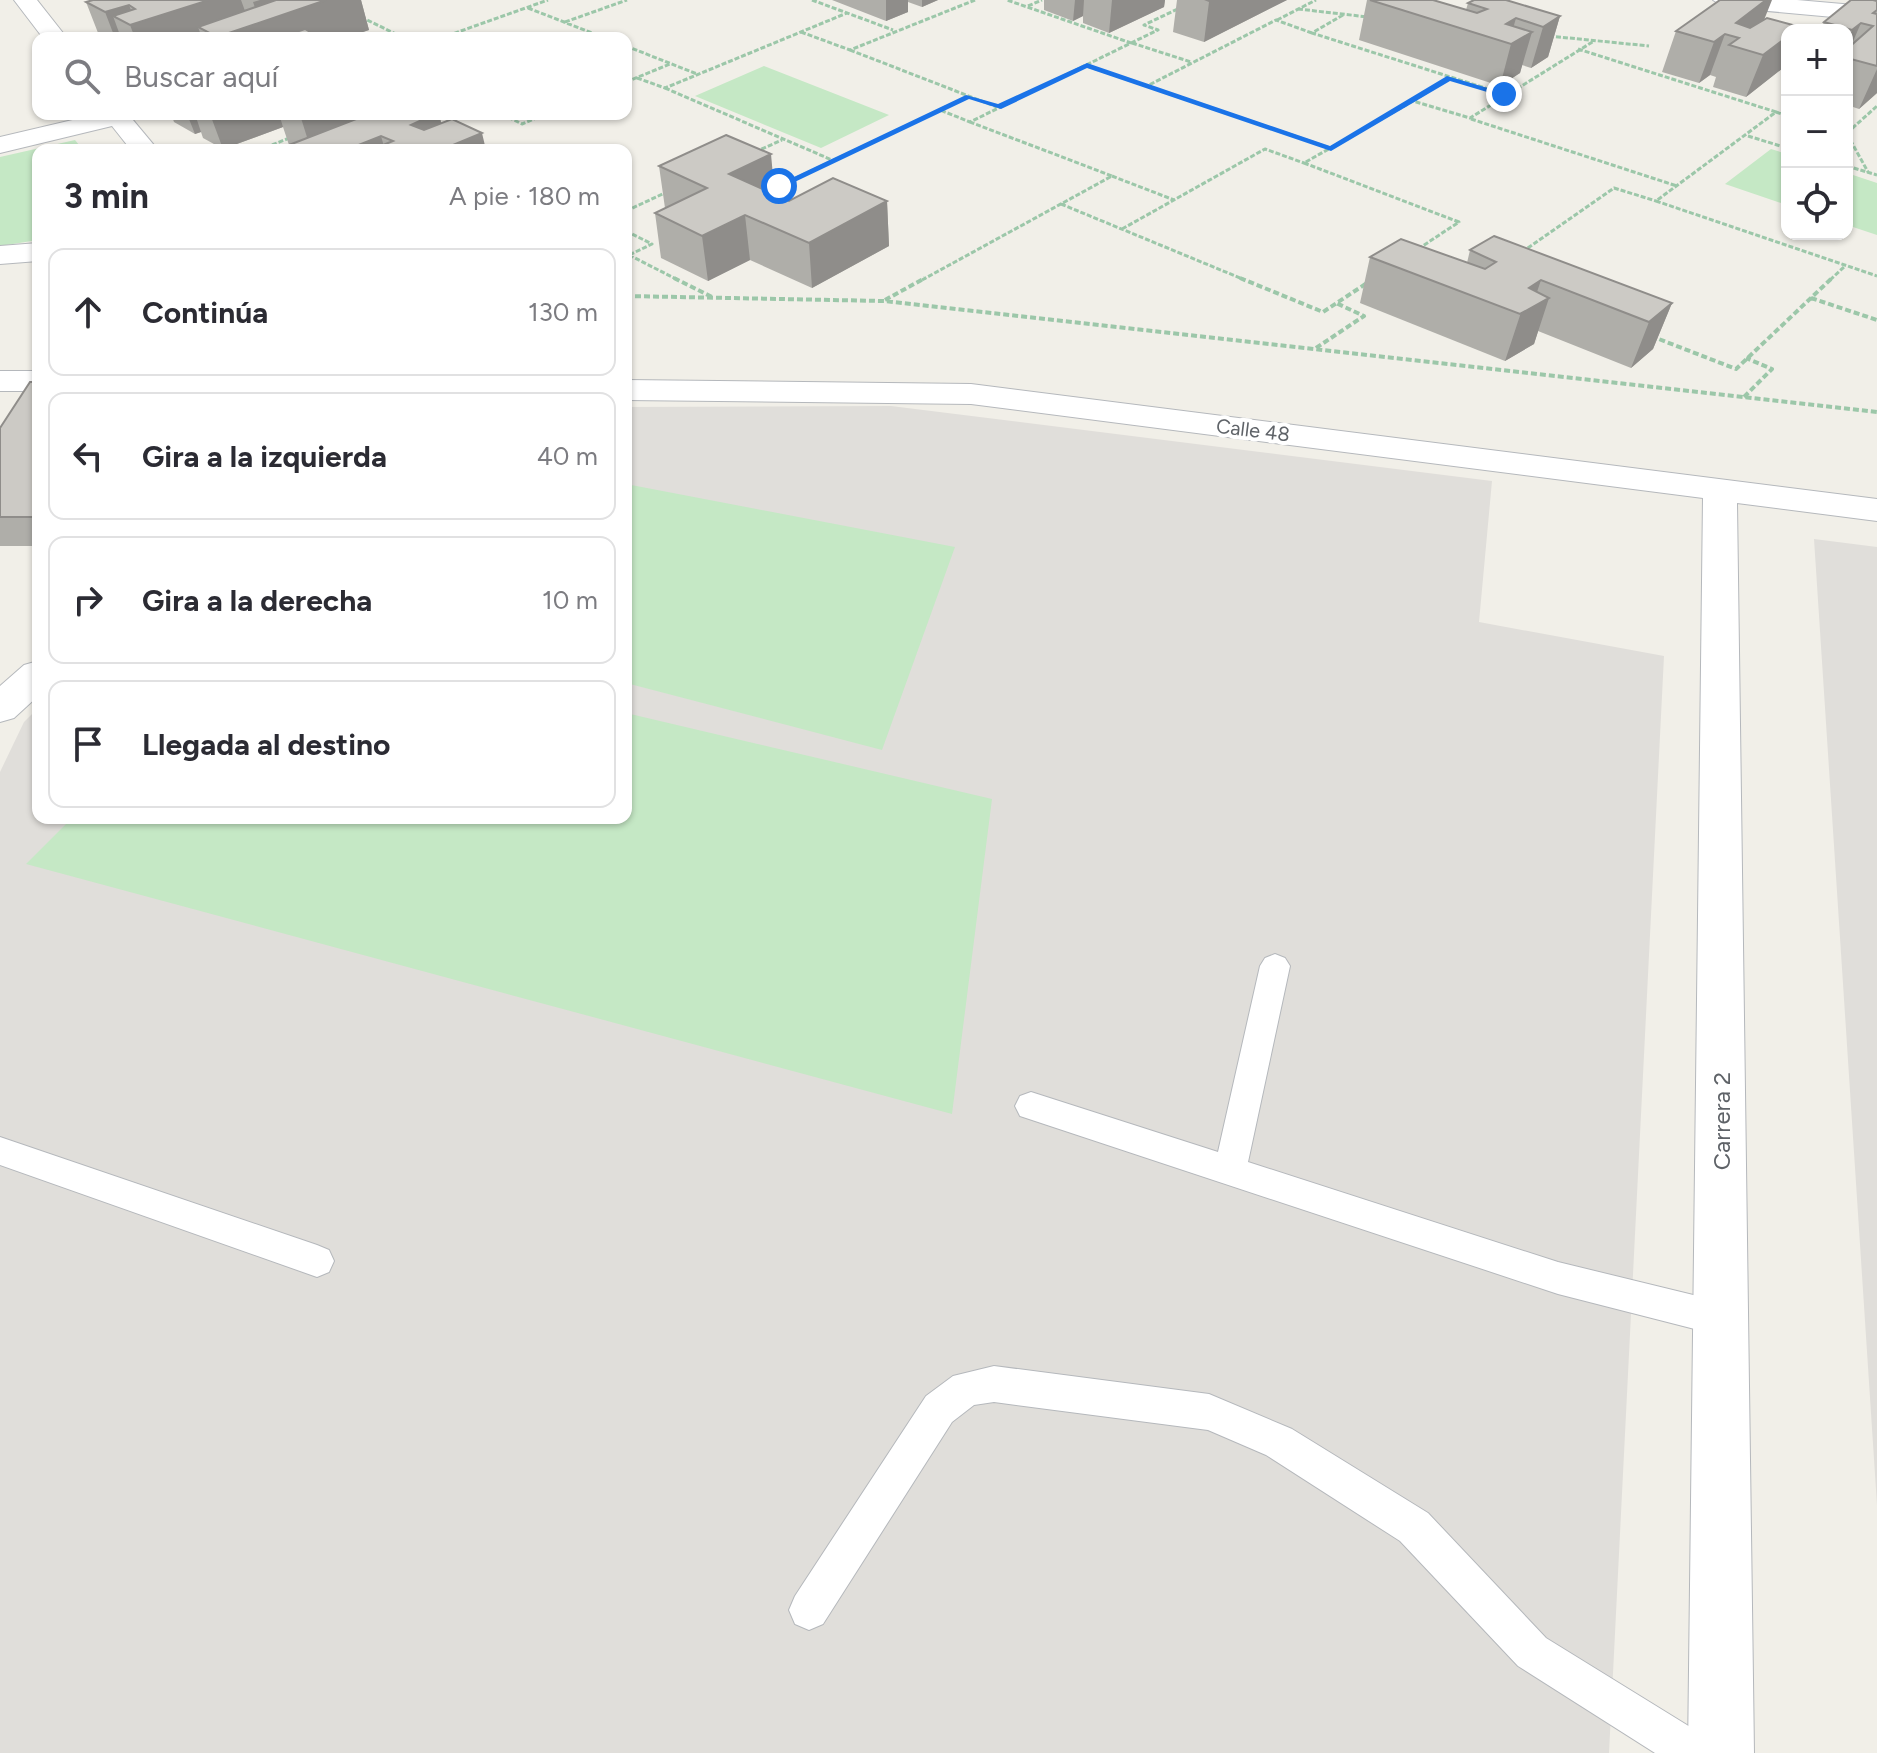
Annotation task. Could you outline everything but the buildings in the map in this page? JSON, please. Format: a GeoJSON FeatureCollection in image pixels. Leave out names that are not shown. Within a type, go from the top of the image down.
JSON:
{"type":"FeatureCollection","features":[{"type":"Feature","properties":{"kind":"street"},"geometry":{"type":"LineString","coordinates":[[25,0],[50,32]]}},
{"type":"Feature","properties":{"kind":"street"},"geometry":{"type":"LineString","coordinates":[[1725,0],[1877,14]]}},
{"type":"Feature","properties":{"kind":"street"},"geometry":{"type":"LineString","coordinates":[[0,145],[100,120]]}},
{"type":"Feature","properties":{"kind":"street"},"geometry":{"type":"LineString","coordinates":[[119,120],[140,144]]}},
{"type":"Feature","properties":{"kind":"street"},"geometry":{"type":"LineString","coordinates":[[0,255],[32,252]]}},
{"type":"Feature","properties":{"kind":"street"},"geometry":{"type":"LineString","coordinates":[[0,381],[32,381]]}},
{"type":"Feature","properties":{"kind":"street","name":"Calle 48"},"geometry":{"type":"LineString","coordinates":[[632,390],[971,394],[1877,510]]}},
{"type":"Feature","properties":{"kind":"street","name":"Carrera 2"},"geometry":{"type":"LineString","coordinates":[[1720,489],[1721,1753]]}},
{"type":"Feature","properties":{"kind":"street"},"geometry":{"type":"LineString","coordinates":[[0,708],[32,679]]}},
{"type":"Feature","properties":{"kind":"lane"},"geometry":{"type":"LineString","coordinates":[[1230,1171],[1275,966]]}},
{"type":"Feature","properties":{"kind":"lane"},"geometry":{"type":"LineString","coordinates":[[1031,1106],[1558,1278],[1722,1319]]}},
{"type":"Feature","properties":{"kind":"lane"},"geometry":{"type":"LineString","coordinates":[[0,1151],[317,1261]]}},
{"type":"Feature","properties":{"kind":"lane"},"geometry":{"type":"LineString","coordinates":[[809,1610],[939,1409],[966,1389],[994,1384],[1209,1412],[1279,1442],[1414,1527],[1532,1652],[1693,1753]]}},
{"type":"Feature","properties":{"kind":"path"},"geometry":{"type":"LineString","coordinates":[[458,32],[548,0]]}},
{"type":"Feature","properties":{"kind":"path"},"geometry":{"type":"LineString","coordinates":[[604,0],[614,4]]}},
{"type":"Feature","properties":{"kind":"path"},"geometry":{"type":"LineString","coordinates":[[564,22],[627,0]]}},
{"type":"Feature","properties":{"kind":"path"},"geometry":{"type":"LineString","coordinates":[[812,0],[895,31]]}},
{"type":"Feature","properties":{"kind":"path"},"geometry":{"type":"LineString","coordinates":[[850,50],[975,0]]}},
{"type":"Feature","properties":{"kind":"path"},"geometry":{"type":"LineString","coordinates":[[1007,0],[1193,62]]}},
{"type":"Feature","properties":{"kind":"path"},"geometry":{"type":"LineString","coordinates":[[1027,7],[1042,0]]}},
{"type":"Feature","properties":{"kind":"path"},"geometry":{"type":"LineString","coordinates":[[1147,86],[1316,0]]}},
{"type":"Feature","properties":{"kind":"path"},"geometry":{"type":"LineString","coordinates":[[970,122],[1158,30],[1144,25],[1182,7]]}},
{"type":"Feature","properties":{"kind":"path"},"geometry":{"type":"LineString","coordinates":[[528,8],[590,32]]}},
{"type":"Feature","properties":{"kind":"path"},"geometry":{"type":"LineString","coordinates":[[1298,9],[1375,18]]}},
{"type":"Feature","properties":{"kind":"path"},"geometry":{"type":"LineString","coordinates":[[665,88],[847,13]]}},
{"type":"Feature","properties":{"kind":"path"},"geometry":{"type":"LineString","coordinates":[[353,14],[391,32]]}},
{"type":"Feature","properties":{"kind":"path"},"geometry":{"type":"LineString","coordinates":[[1312,33],[1344,15]]}},
{"type":"Feature","properties":{"kind":"path"},"geometry":{"type":"LineString","coordinates":[[1276,20],[1504,94]]}},
{"type":"Feature","properties":{"kind":"path"},"geometry":{"type":"LineString","coordinates":[[801,32],[998,107]]}},
{"type":"Feature","properties":{"kind":"path"},"geometry":{"type":"LineString","coordinates":[[1547,36],[1649,46]]}},
{"type":"Feature","properties":{"kind":"path"},"geometry":{"type":"LineString","coordinates":[[1470,118],[1504,94],[1594,41]]}},
{"type":"Feature","properties":{"kind":"path"},"geometry":{"type":"LineString","coordinates":[[632,48],[698,74]]}},
{"type":"Feature","properties":{"kind":"path"},"geometry":{"type":"LineString","coordinates":[[1578,49],[1781,114]]}},
{"type":"Feature","properties":{"kind":"path"},"geometry":{"type":"LineString","coordinates":[[632,80],[671,64]]}},
{"type":"Feature","properties":{"kind":"path"},"geometry":{"type":"LineString","coordinates":[[1087,65],[1331,149]]}},
{"type":"Feature","properties":{"kind":"path"},"geometry":{"type":"LineString","coordinates":[[637,78],[833,161]]}},
{"type":"Feature","properties":{"kind":"path"},"geometry":{"type":"LineString","coordinates":[[1304,163],[1450,78]]}},
{"type":"Feature","properties":{"kind":"path"},"geometry":{"type":"LineString","coordinates":[[767,181],[779,186],[969,96]]}},
{"type":"Feature","properties":{"kind":"path"},"geometry":{"type":"LineString","coordinates":[[1413,101],[1677,186]]}},
{"type":"Feature","properties":{"kind":"path"},"geometry":{"type":"LineString","coordinates":[[1853,128],[1877,106]]}},
{"type":"Feature","properties":{"kind":"path"},"geometry":{"type":"LineString","coordinates":[[940,110],[1174,200]]}},
{"type":"Feature","properties":{"kind":"path"},"geometry":{"type":"LineString","coordinates":[[1656,201],[1748,136],[1776,112]]}},
{"type":"Feature","properties":{"kind":"path"},"geometry":{"type":"LineString","coordinates":[[275,144],[303,133]]}},
{"type":"Feature","properties":{"kind":"path"},"geometry":{"type":"LineString","coordinates":[[1748,136],[1781,146]]}},
{"type":"Feature","properties":{"kind":"path"},"geometry":{"type":"LineString","coordinates":[[743,158],[783,140]]}},
{"type":"Feature","properties":{"kind":"path"},"geometry":{"type":"LineString","coordinates":[[1853,145],[1868,172]]}},
{"type":"Feature","properties":{"kind":"path"},"geometry":{"type":"LineString","coordinates":[[1122,229],[1265,149],[1459,222],[1409,255]]}},
{"type":"Feature","properties":{"kind":"path"},"geometry":{"type":"LineString","coordinates":[[1853,168],[1877,175]]}},
{"type":"Feature","properties":{"kind":"path"},"geometry":{"type":"LineString","coordinates":[[884,301],[1112,176]]}},
{"type":"Feature","properties":{"kind":"path"},"geometry":{"type":"LineString","coordinates":[[632,208],[678,188]]}},
{"type":"Feature","properties":{"kind":"path"},"geometry":{"type":"LineString","coordinates":[[1515,257],[1614,188],[1877,276]]}},
{"type":"Feature","properties":{"kind":"path"},"geometry":{"type":"LineString","coordinates":[[1061,204],[1323,312],[1372,279]]}},
{"type":"Feature","properties":{"kind":"path"},"geometry":{"type":"LineString","coordinates":[[632,234],[652,244],[632,254]]}},
{"type":"Feature","properties":{"kind":"path"},"geometry":{"type":"LineString","coordinates":[[1421,247],[1435,253]]}},
{"type":"Feature","properties":{"kind":"path"},"geometry":{"type":"LineString","coordinates":[[632,258],[715,298]]}},
{"type":"Feature","properties":{"kind":"path"},"geometry":{"type":"LineString","coordinates":[[1649,335],[1736,369],[1845,266]]}},
{"type":"Feature","properties":{"kind":"path"},"geometry":{"type":"LineString","coordinates":[[632,296],[884,301],[1877,412]]}},
{"type":"Feature","properties":{"kind":"path"},"geometry":{"type":"LineString","coordinates":[[1811,298],[1877,320]]}},
{"type":"Feature","properties":{"kind":"path"},"geometry":{"type":"LineString","coordinates":[[1316,348],[1364,316],[1335,303]]}},
{"type":"Feature","properties":{"kind":"path"},"geometry":{"type":"LineString","coordinates":[[1743,397],[1772,369],[1746,358]]}},
{"type":"Feature","properties":{"kind":"shaded area"},"geometry":{"type":"Polygon","coordinates":[[[891,406],[1492,481],[1479,622],[1664,656],[1609,1753],[0,1753],[0,772],[24,722],[32,714],[32,824],[632,824],[632,407],[891,406]]]}},
{"type":"Feature","properties":{"kind":"shaded area"},"geometry":{"type":"Polygon","coordinates":[[[1814,539],[1877,547],[1877,1505],[1814,539]]]}},
{"type":"Feature","properties":{"kind":"green space"},"geometry":{"type":"Polygon","coordinates":[[[764,66],[889,115],[821,148],[695,96],[764,66]]]}},
{"type":"Feature","properties":{"kind":"green space"},"geometry":{"type":"Polygon","coordinates":[[[75,140],[78,144],[57,144],[75,140]]]}},
{"type":"Feature","properties":{"kind":"green space"},"geometry":{"type":"Polygon","coordinates":[[[1771,149],[1781,152],[1781,203],[1725,184],[1771,149]]]}},
{"type":"Feature","properties":{"kind":"green space"},"geometry":{"type":"Polygon","coordinates":[[[32,150],[32,241],[0,246],[0,157],[32,150]]]}},
{"type":"Feature","properties":{"kind":"green space"},"geometry":{"type":"Polygon","coordinates":[[[1853,175],[1877,183],[1877,235],[1853,227],[1853,175]]]}},
{"type":"Feature","properties":{"kind":"green space"},"geometry":{"type":"Polygon","coordinates":[[[632,485],[955,547],[882,750],[632,685],[632,485]]]}},
{"type":"Feature","properties":{"kind":"green space"},"geometry":{"type":"Polygon","coordinates":[[[632,714],[992,799],[952,1114],[26,864],[66,824],[632,824],[632,714]]]}},
{"type":"Feature","properties":{"kind":"route"},"geometry":{"type":"LineString","coordinates":[[779,186],[969,96],[998,107],[1087,65],[1331,149],[1450,78],[1504,94]]}}]}
